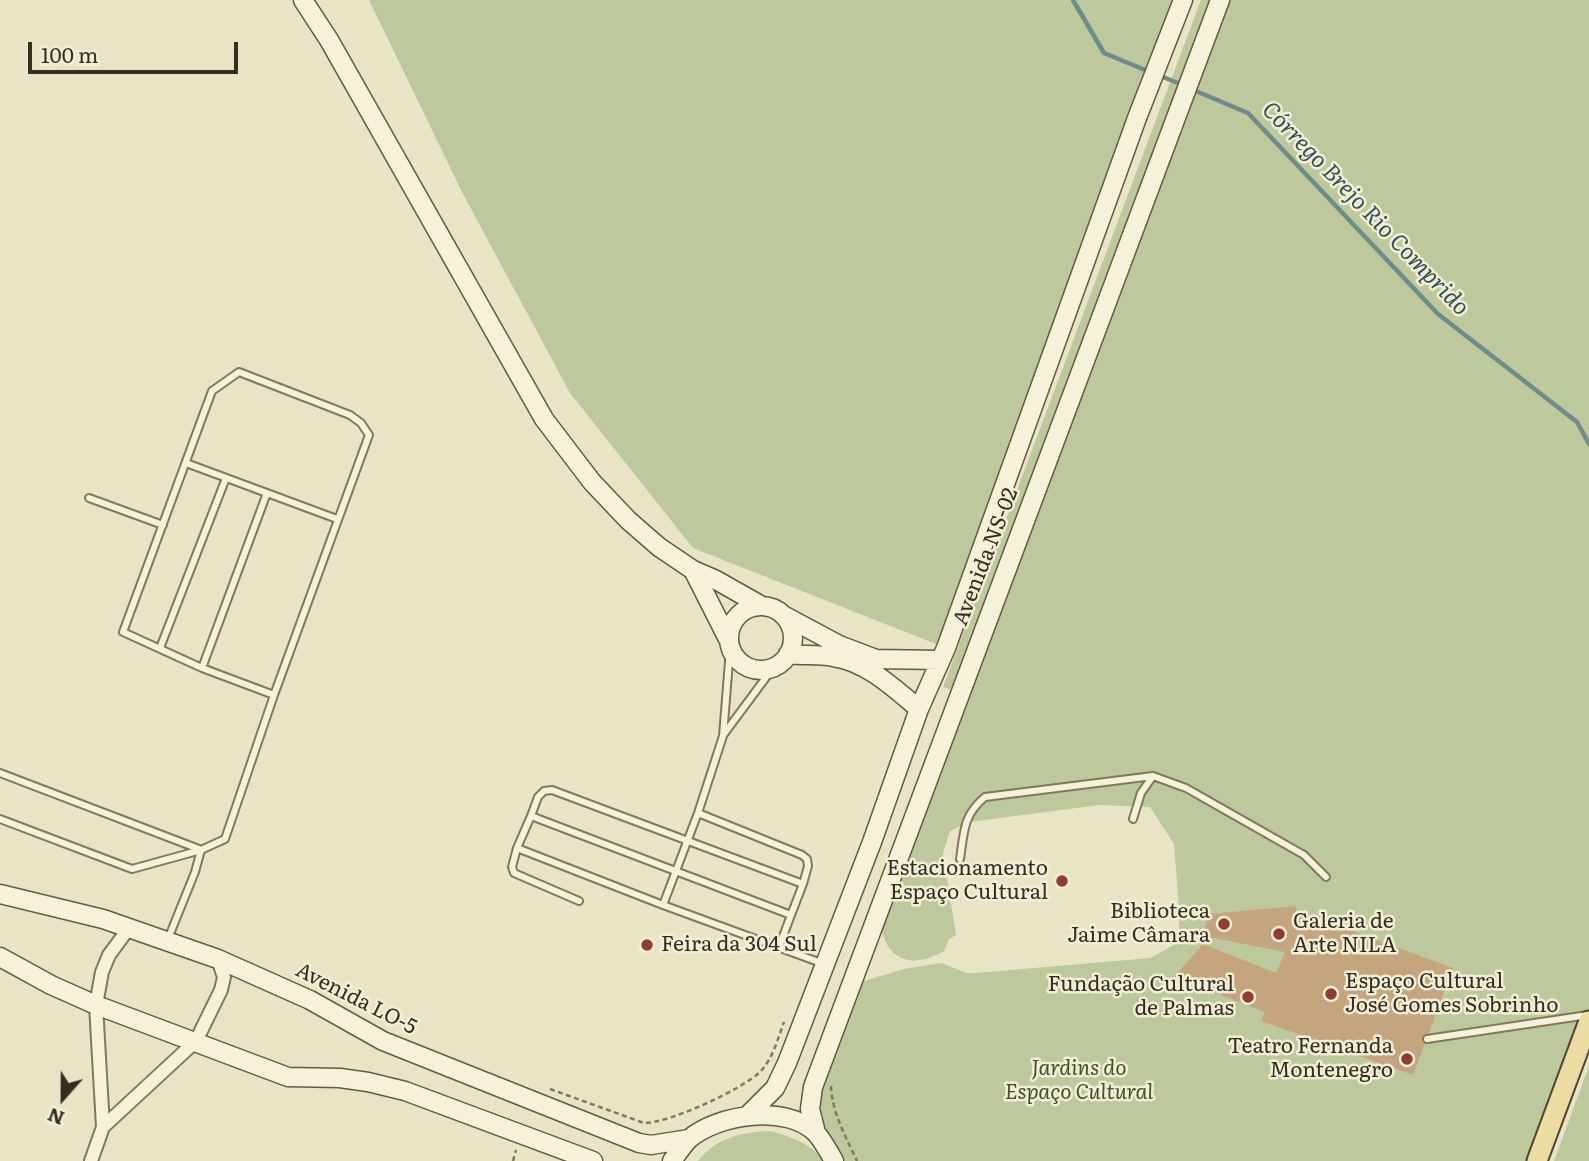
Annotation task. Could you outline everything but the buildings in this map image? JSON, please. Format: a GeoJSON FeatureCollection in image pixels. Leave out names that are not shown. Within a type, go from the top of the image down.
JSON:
{"type":"FeatureCollection","features":[{"type":"Feature","properties":{"kind":"main road"},"geometry":{"type":"LineString","coordinates":[[1537,1161],[1589,1021]]}},
{"type":"Feature","properties":{"kind":"street"},"geometry":{"type":"LineString","coordinates":[[303,0],[330,40],[544,419],[592,482],[628,520],[659,547],[692,570],[862,655],[894,660],[940,660]]}},
{"type":"Feature","properties":{"kind":"street","name":"Avenida NS-02"},"geometry":{"type":"LineString","coordinates":[[748,1115],[775,1088],[825,964],[1183,0]]}},
{"type":"Feature","properties":{"kind":"street","name":"Avenida NS-02"},"geometry":{"type":"LineString","coordinates":[[816,1133],[810,1109],[813,1087],[1220,0]]}},
{"type":"Feature","properties":{"kind":"street"},"geometry":{"type":"LineString","coordinates":[[692,570],[729,644],[743,665],[763,670],[773,668],[788,654],[793,638],[783,615]]}},
{"type":"Feature","properties":{"kind":"street"},"geometry":{"type":"LineString","coordinates":[[729,644],[731,626],[738,615],[749,608],[762,606]]}},
{"type":"Feature","properties":{"kind":"street"},"geometry":{"type":"LineString","coordinates":[[788,654],[833,656],[855,664],[873,674],[919,709]]}},
{"type":"Feature","properties":{"kind":"street","name":"Avenida LO-5"},"geometry":{"type":"LineString","coordinates":[[0,894],[103,919],[218,959],[310,1000],[383,1041],[639,1143],[651,1145],[689,1139]]}},
{"type":"Feature","properties":{"kind":"street"},"geometry":{"type":"LineString","coordinates":[[91,1161],[103,1127],[96,1004],[102,972],[109,955],[129,928]]}},
{"type":"Feature","properties":{"kind":"street"},"geometry":{"type":"LineString","coordinates":[[0,957],[51,985],[96,1004],[288,1077],[349,1079],[405,1091],[593,1161]]}},
{"type":"Feature","properties":{"kind":"street"},"geometry":{"type":"LineString","coordinates":[[103,1127],[196,1041],[221,990],[224,978],[218,959]]}},
{"type":"Feature","properties":{"kind":"street"},"geometry":{"type":"LineString","coordinates":[[672,1161],[689,1139],[726,1121],[748,1115],[777,1115],[802,1124],[816,1133],[834,1161]]}},
{"type":"Feature","properties":{"kind":"lane"},"geometry":{"type":"LineString","coordinates":[[0,819],[132,869],[201,849],[225,839],[369,435],[361,423],[350,415],[239,372],[212,391],[123,632],[202,668],[275,695]]}},
{"type":"Feature","properties":{"kind":"lane"},"geometry":{"type":"LineString","coordinates":[[186,463],[337,519]]}},
{"type":"Feature","properties":{"kind":"lane"},"geometry":{"type":"LineString","coordinates":[[159,648],[226,478]]}},
{"type":"Feature","properties":{"kind":"lane"},"geometry":{"type":"LineString","coordinates":[[202,668],[267,494]]}},
{"type":"Feature","properties":{"kind":"lane"},"geometry":{"type":"LineString","coordinates":[[89,498],[163,525]]}},
{"type":"Feature","properties":{"kind":"lane"},"geometry":{"type":"LineString","coordinates":[[663,905],[698,813],[723,736],[729,644]]}},
{"type":"Feature","properties":{"kind":"lane"},"geometry":{"type":"LineString","coordinates":[[723,736],[773,668]]}},
{"type":"Feature","properties":{"kind":"lane"},"geometry":{"type":"LineString","coordinates":[[0,774],[201,849]]}},
{"type":"Feature","properties":{"kind":"lane"},"geometry":{"type":"LineString","coordinates":[[1133,819],[1142,793],[1153,776]]}},
{"type":"Feature","properties":{"kind":"lane"},"geometry":{"type":"LineString","coordinates":[[960,859],[967,816],[985,797],[1153,776],[1186,788],[1304,855],[1326,877]]}},
{"type":"Feature","properties":{"kind":"lane"},"geometry":{"type":"LineString","coordinates":[[579,901],[514,873],[512,867],[538,797],[544,791],[552,790],[803,884]]}},
{"type":"Feature","properties":{"kind":"lane"},"geometry":{"type":"LineString","coordinates":[[698,813],[807,859],[803,884],[779,947]]}},
{"type":"Feature","properties":{"kind":"lane"},"geometry":{"type":"LineString","coordinates":[[531,816],[791,915]]}},
{"type":"Feature","properties":{"kind":"lane"},"geometry":{"type":"LineString","coordinates":[[517,848],[825,964]]}},
{"type":"Feature","properties":{"kind":"lane"},"geometry":{"type":"LineString","coordinates":[[167,941],[195,872],[201,849]]}},
{"type":"Feature","properties":{"kind":"lane"},"geometry":{"type":"LineString","coordinates":[[1427,1039],[1589,1015]]}},
{"type":"Feature","properties":{"kind":"path"},"geometry":{"type":"LineString","coordinates":[[534,1102],[540,1086],[644,1123],[655,1123],[679,1115],[748,1082],[770,1058],[785,1021]]}},
{"type":"Feature","properties":{"kind":"path"},"geometry":{"type":"LineString","coordinates":[[831,1083],[831,1097],[839,1122],[858,1161]]}},
{"type":"Feature","properties":{"kind":"path"},"geometry":{"type":"LineString","coordinates":[[513,1161],[518,1144]]}},
{"type":"Feature","properties":{"kind":"green space"},"geometry":{"type":"Polygon","coordinates":[[[369,0],[1183,0],[946,648],[693,548],[570,393],[462,192],[369,0]]]}},
{"type":"Feature","properties":{"kind":"green space","name":"Jardins do Espaço Cultural"},"geometry":{"type":"Polygon","coordinates":[[[1201,0],[1589,0],[1589,1009],[1533,1161],[836,1161],[821,1131],[816,1087],[849,998],[864,981],[904,969],[942,963],[966,973],[976,973],[1150,958],[1172,946],[1179,935],[1174,844],[1150,807],[1099,805],[970,822],[950,831],[943,853],[956,935],[949,939],[944,951],[923,960],[902,958],[888,946],[879,922],[964,694],[943,687],[1201,0]]]}},
{"type":"Feature","properties":{"kind":"green space"},"geometry":{"type":"Polygon","coordinates":[[[1589,1066],[1589,1161],[1554,1161],[1589,1066]]]}},
{"type":"Feature","properties":{"kind":"green space"},"geometry":{"type":"Polygon","coordinates":[[[771,1131],[800,1142],[824,1161],[698,1161],[713,1146],[731,1137],[771,1131]]]}},
{"type":"Feature","properties":{"kind":"waterway","name":"Córrego Brejo Rio Comprido"},"geometry":{"type":"LineString","coordinates":[[1073,0],[1104,53],[1150,72]]}},
{"type":"Feature","properties":{"kind":"waterway","name":"Córrego Brejo Rio Comprido"},"geometry":{"type":"LineString","coordinates":[[1158,75],[1183,85]]}},
{"type":"Feature","properties":{"kind":"waterway","name":"Córrego Brejo Rio Comprido"},"geometry":{"type":"LineString","coordinates":[[1191,89],[1248,113],[1438,314],[1577,422],[1589,444]]}},
{"type":"Feature","properties":{"kind":"place","name":"Estacionamento Espaço Cultural"},"geometry":{"type":"Point","coordinates":[1062,881]}},
{"type":"Feature","properties":{"kind":"place","name":"Biblioteca Jaime Câmara"},"geometry":{"type":"Point","coordinates":[1224,924]}},
{"type":"Feature","properties":{"kind":"place","name":"Galeria de Arte NILA"},"geometry":{"type":"Point","coordinates":[1279,934]}},
{"type":"Feature","properties":{"kind":"place","name":"Feira da 304 Sul"},"geometry":{"type":"Point","coordinates":[647,945]}},
{"type":"Feature","properties":{"kind":"place","name":"Espaço Cultural José Gomes Sobrinho"},"geometry":{"type":"Point","coordinates":[1331,994]}},
{"type":"Feature","properties":{"kind":"place","name":"Fundação Cultural de Palmas"},"geometry":{"type":"Point","coordinates":[1248,997]}},
{"type":"Feature","properties":{"kind":"place","name":"Teatro Fernanda Montenegro"},"geometry":{"type":"Point","coordinates":[1407,1059]}}]}
